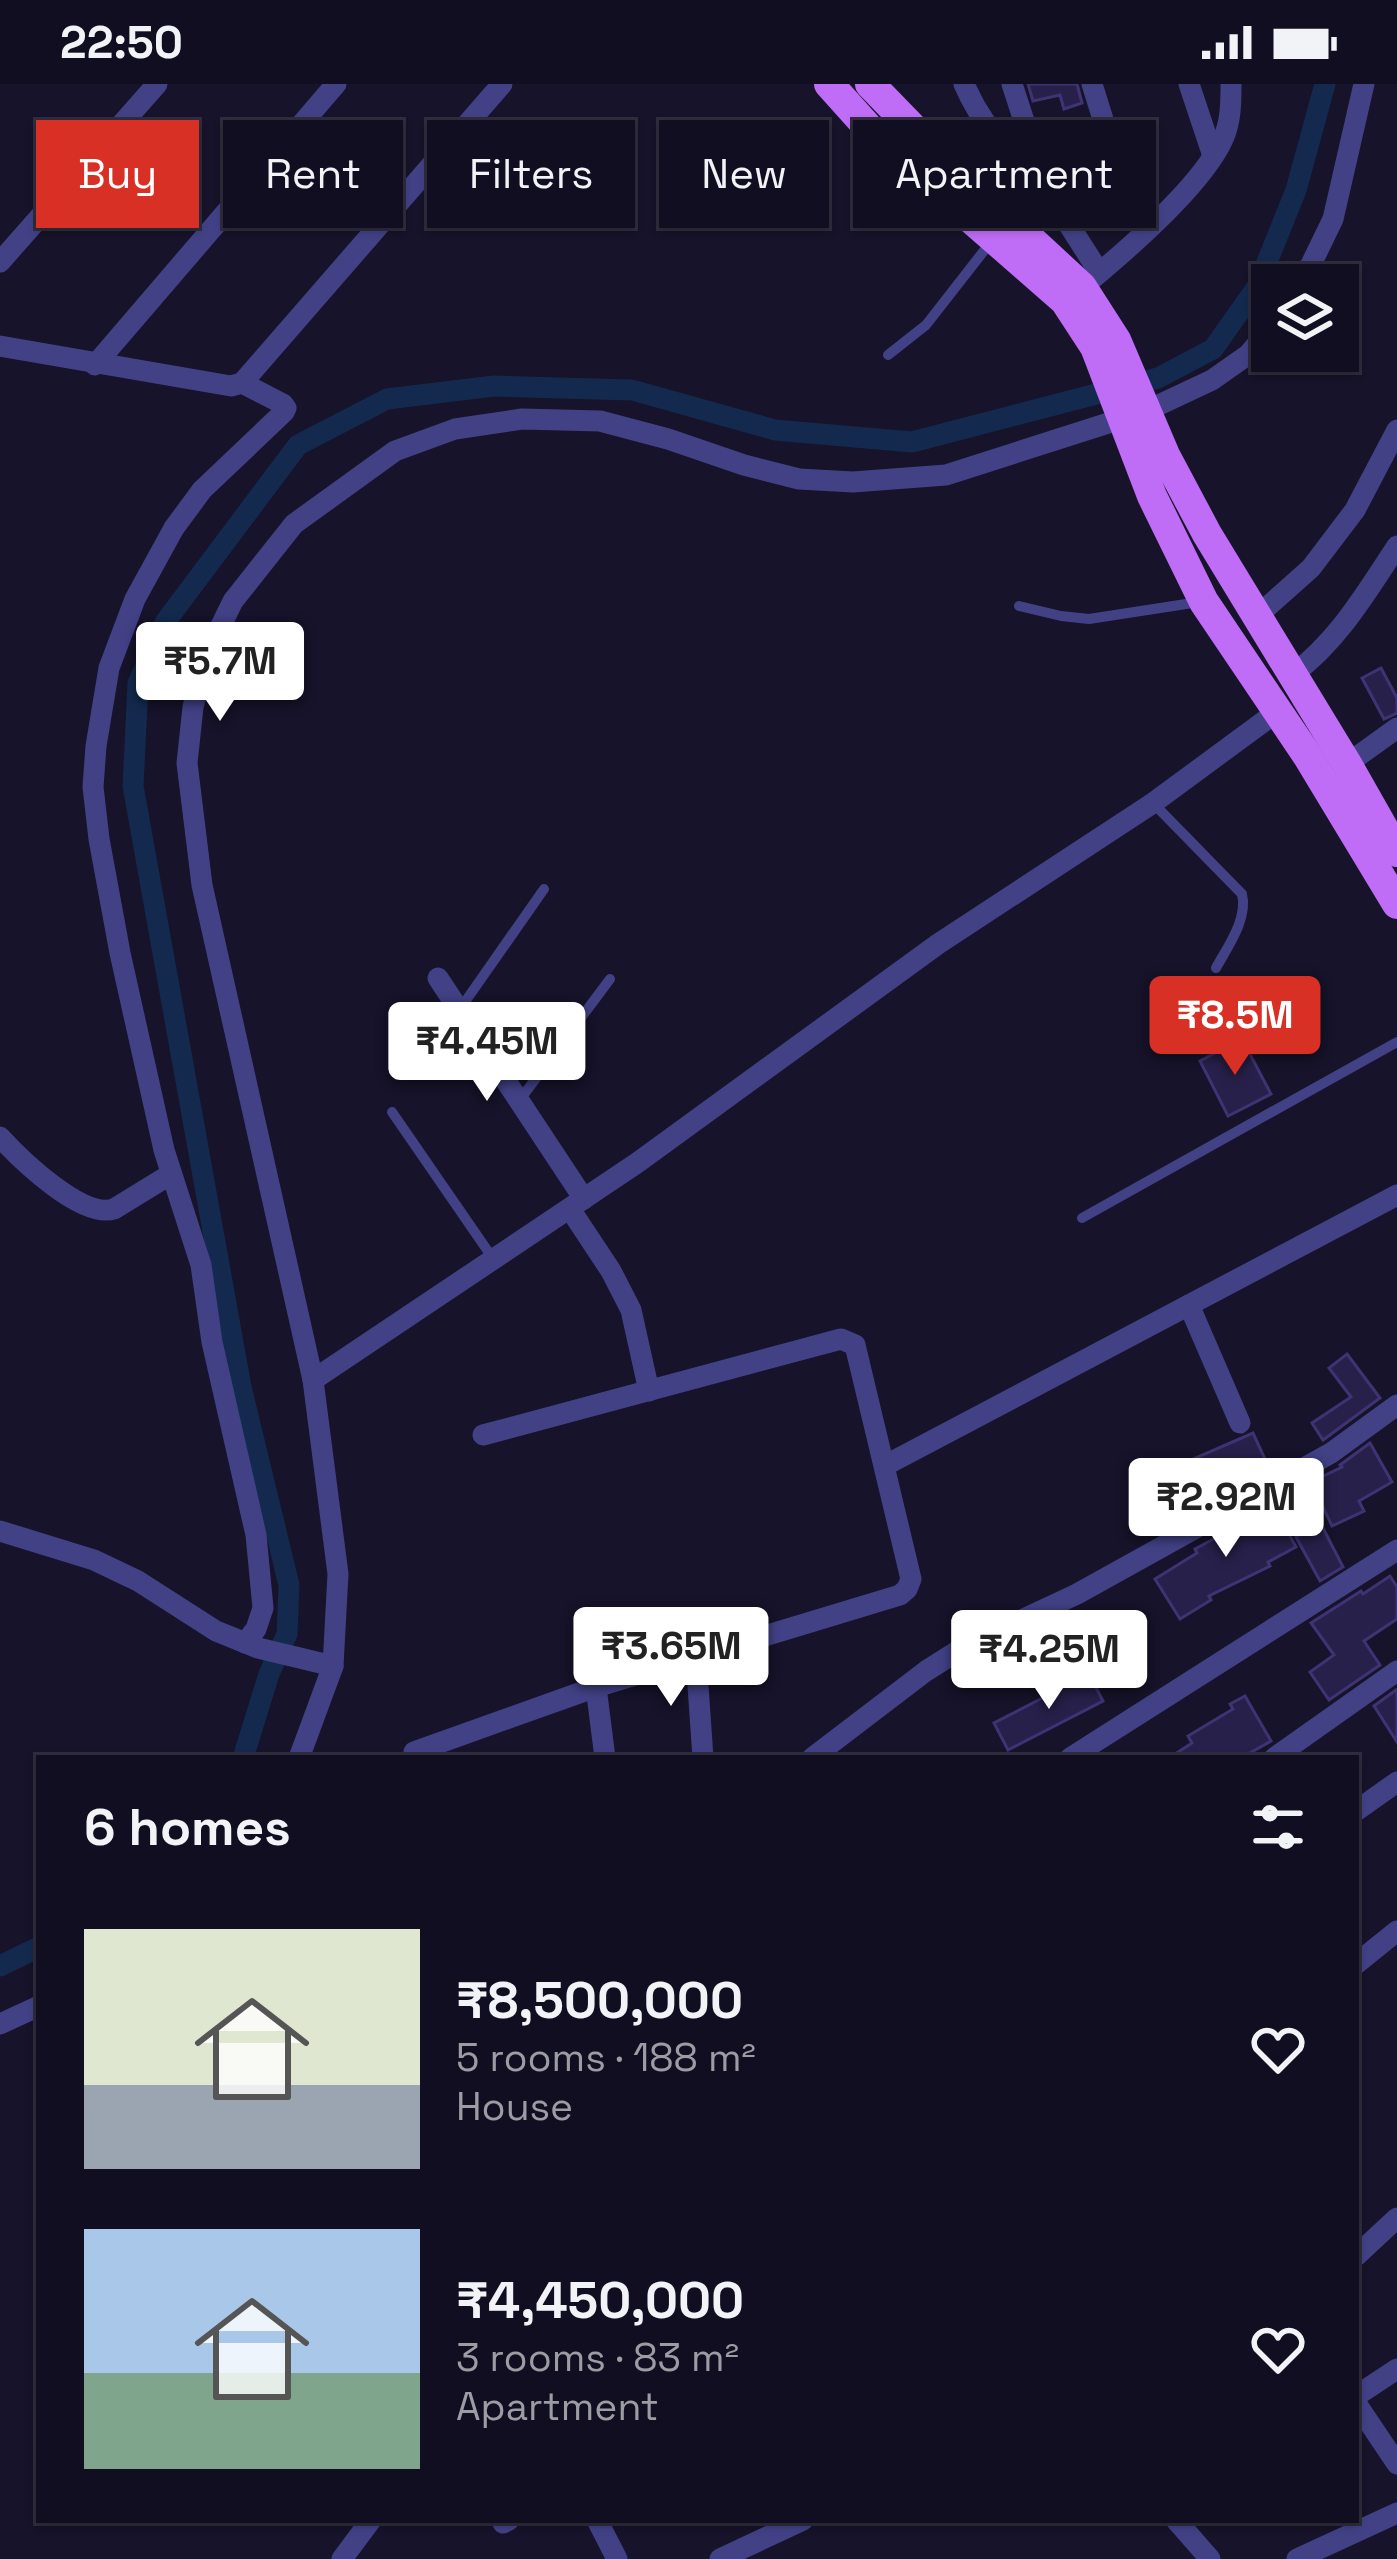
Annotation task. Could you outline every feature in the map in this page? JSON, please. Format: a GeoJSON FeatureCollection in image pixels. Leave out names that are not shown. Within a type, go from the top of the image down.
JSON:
{"type":"FeatureCollection","features":[{"type":"Feature","properties":{"kind":"main road"},"geometry":{"type":"LineString","coordinates":[[829,84],[873,133],[994,238],[1082,286]]}},
{"type":"Feature","properties":{"kind":"main road"},"geometry":{"type":"LineString","coordinates":[[870,84],[934,150],[1082,286],[1130,406],[1153,496],[1204,602],[1278,711],[1397,904]]}},
{"type":"Feature","properties":{"kind":"main road"},"geometry":{"type":"LineString","coordinates":[[1130,406],[1165,455],[1397,852]]}},
{"type":"Feature","properties":{"kind":"street"},"geometry":{"type":"LineString","coordinates":[[0,262],[157,84]]}},
{"type":"Feature","properties":{"kind":"street"},"geometry":{"type":"LineString","coordinates":[[95,364],[336,84]]}},
{"type":"Feature","properties":{"kind":"street"},"geometry":{"type":"LineString","coordinates":[[0,346],[230,386],[242,383],[502,84]]}},
{"type":"Feature","properties":{"kind":"street"},"geometry":{"type":"LineString","coordinates":[[964,84],[985,120]]}},
{"type":"Feature","properties":{"kind":"street"},"geometry":{"type":"LineString","coordinates":[[1012,84],[1024,120]]}},
{"type":"Feature","properties":{"kind":"street"},"geometry":{"type":"LineString","coordinates":[[1092,84],[1111,146],[1148,229]]}},
{"type":"Feature","properties":{"kind":"street"},"geometry":{"type":"LineString","coordinates":[[1189,84],[1213,156]]}},
{"type":"Feature","properties":{"kind":"street"},"geometry":{"type":"LineString","coordinates":[[1059,228],[1082,286],[1148,229],[1202,172],[1223,141],[1231,84]]}},
{"type":"Feature","properties":{"kind":"street"},"geometry":{"type":"LineString","coordinates":[[1310,264],[1333,219],[1364,84]]}},
{"type":"Feature","properties":{"kind":"street"},"geometry":{"type":"LineString","coordinates":[[300,1755],[324,1665],[338,1574],[313,1380],[202,885],[187,763],[193,707],[210,648],[233,601],[294,524],[395,451],[455,429],[522,418],[600,421],[800,479],[853,482],[946,475],[1212,380],[1251,352]]}},
{"type":"Feature","properties":{"kind":"street"},"geometry":{"type":"LineString","coordinates":[[242,383],[286,408],[202,490],[174,527],[135,599],[109,668],[93,787],[120,953],[171,1174],[203,1276],[212,1342],[256,1535],[263,1608],[251,1646]]}},
{"type":"Feature","properties":{"kind":"street"},"geometry":{"type":"LineString","coordinates":[[1256,617],[1322,554],[1355,510],[1397,430]]}},
{"type":"Feature","properties":{"kind":"street"},"geometry":{"type":"LineString","coordinates":[[1292,675],[1348,621],[1397,546]]}},
{"type":"Feature","properties":{"kind":"street"},"geometry":{"type":"LineString","coordinates":[[313,1380],[638,1163],[938,944],[1153,803],[1278,711]]}},
{"type":"Feature","properties":{"kind":"street"},"geometry":{"type":"LineString","coordinates":[[1347,764],[1397,728]]}},
{"type":"Feature","properties":{"kind":"street"},"geometry":{"type":"LineString","coordinates":[[438,978],[519,1101],[577,1204],[631,1310],[649,1391]]}},
{"type":"Feature","properties":{"kind":"street"},"geometry":{"type":"LineString","coordinates":[[0,1138],[27,1166],[91,1209],[104,1212],[171,1174]]}},
{"type":"Feature","properties":{"kind":"street"},"geometry":{"type":"LineString","coordinates":[[886,1466],[1397,1195]]}},
{"type":"Feature","properties":{"kind":"street"},"geometry":{"type":"LineString","coordinates":[[1189,1305],[1240,1423]]}},
{"type":"Feature","properties":{"kind":"street"},"geometry":{"type":"LineString","coordinates":[[414,1752],[596,1687],[901,1595],[911,1580],[855,1345],[849,1340],[483,1435]]}},
{"type":"Feature","properties":{"kind":"street"},"geometry":{"type":"LineString","coordinates":[[816,1755],[964,1647],[1076,1594],[1331,1453],[1397,1405]]}},
{"type":"Feature","properties":{"kind":"street"},"geometry":{"type":"LineString","coordinates":[[0,1531],[94,1560],[138,1581],[216,1631],[251,1646],[324,1665]]}},
{"type":"Feature","properties":{"kind":"street"},"geometry":{"type":"LineString","coordinates":[[1075,1755],[1397,1550]]}},
{"type":"Feature","properties":{"kind":"street"},"geometry":{"type":"LineString","coordinates":[[696,1657],[703,1755]]}},
{"type":"Feature","properties":{"kind":"street"},"geometry":{"type":"LineString","coordinates":[[1278,1755],[1397,1671]]}},
{"type":"Feature","properties":{"kind":"street"},"geometry":{"type":"LineString","coordinates":[[596,1687],[604,1755]]}},
{"type":"Feature","properties":{"kind":"street"},"geometry":{"type":"LineString","coordinates":[[1359,1809],[1397,1782]]}},
{"type":"Feature","properties":{"kind":"street"},"geometry":{"type":"LineString","coordinates":[[1359,1962],[1397,1931]]}},
{"type":"Feature","properties":{"kind":"street"},"geometry":{"type":"LineString","coordinates":[[0,2024],[36,2007]]}},
{"type":"Feature","properties":{"kind":"street"},"geometry":{"type":"LineString","coordinates":[[1359,2253],[1397,2218]]}},
{"type":"Feature","properties":{"kind":"street"},"geometry":{"type":"LineString","coordinates":[[1359,2398],[1397,2369]]}},
{"type":"Feature","properties":{"kind":"street"},"geometry":{"type":"LineString","coordinates":[[1359,2405],[1397,2464]]}},
{"type":"Feature","properties":{"kind":"street"},"geometry":{"type":"LineString","coordinates":[[1297,2559],[1397,2513]]}},
{"type":"Feature","properties":{"kind":"street"},"geometry":{"type":"LineString","coordinates":[[342,2559],[369,2523]]}},
{"type":"Feature","properties":{"kind":"street"},"geometry":{"type":"LineString","coordinates":[[598,2523],[616,2559]]}},
{"type":"Feature","properties":{"kind":"street"},"geometry":{"type":"LineString","coordinates":[[747,2523],[749,2544]]}},
{"type":"Feature","properties":{"kind":"street"},"geometry":{"type":"LineString","coordinates":[[720,2559],[796,2523]]}},
{"type":"Feature","properties":{"kind":"street"},"geometry":{"type":"LineString","coordinates":[[1179,2523],[1210,2559]]}},
{"type":"Feature","properties":{"kind":"lane"},"geometry":{"type":"LineString","coordinates":[[888,355],[926,325],[994,238]]}},
{"type":"Feature","properties":{"kind":"lane"},"geometry":{"type":"LineString","coordinates":[[1019,606],[1089,619],[1204,602]]}},
{"type":"Feature","properties":{"kind":"lane"},"geometry":{"type":"LineString","coordinates":[[1153,803],[1242,894],[1241,919],[1216,968]]}},
{"type":"Feature","properties":{"kind":"lane"},"geometry":{"type":"LineString","coordinates":[[459,1010],[544,889]]}},
{"type":"Feature","properties":{"kind":"lane"},"geometry":{"type":"LineString","coordinates":[[519,1101],[610,979]]}},
{"type":"Feature","properties":{"kind":"lane"},"geometry":{"type":"LineString","coordinates":[[1082,1218],[1397,1042]]}},
{"type":"Feature","properties":{"kind":"lane"},"geometry":{"type":"LineString","coordinates":[[392,1112],[494,1260]]}},
{"type":"Feature","properties":{"kind":"building"},"geometry":{"type":"Polygon","coordinates":[[[1028,84],[1077,84],[1082,103],[1064,109],[1060,95],[1033,101],[1028,84]]]}},
{"type":"Feature","properties":{"kind":"building"},"geometry":{"type":"Polygon","coordinates":[[[1381,668],[1397,698],[1397,713],[1384,719],[1362,678],[1381,668]]]}},
{"type":"Feature","properties":{"kind":"building"},"geometry":{"type":"Polygon","coordinates":[[[1242,1039],[1271,1094],[1228,1116],[1200,1061],[1242,1039]]]}},
{"type":"Feature","properties":{"kind":"building"},"geometry":{"type":"Polygon","coordinates":[[[1347,1354],[1380,1398],[1323,1440],[1312,1423],[1351,1397],[1329,1368],[1347,1354]]]}},
{"type":"Feature","properties":{"kind":"building"},"geometry":{"type":"Polygon","coordinates":[[[1253,1433],[1270,1470],[1203,1507],[1184,1463],[1253,1433]]]}},
{"type":"Feature","properties":{"kind":"building"},"geometry":{"type":"Polygon","coordinates":[[[1370,1443],[1392,1482],[1359,1501],[1364,1511],[1332,1526],[1311,1482],[1342,1467],[1370,1443]]]}},
{"type":"Feature","properties":{"kind":"building"},"geometry":{"type":"Polygon","coordinates":[[[1272,1503],[1296,1547],[1268,1562],[1270,1566],[1209,1596],[1211,1600],[1180,1619],[1155,1579],[1197,1553],[1195,1549],[1216,1534],[1272,1503]]]}},
{"type":"Feature","properties":{"kind":"building"},"geometry":{"type":"Polygon","coordinates":[[[1321,1524],[1343,1567],[1320,1581],[1296,1537],[1321,1524]]]}},
{"type":"Feature","properties":{"kind":"building"},"geometry":{"type":"Polygon","coordinates":[[[1390,1576],[1397,1587],[1397,1619],[1364,1641],[1380,1665],[1329,1700],[1310,1672],[1334,1655],[1311,1623],[1390,1576]]]}},
{"type":"Feature","properties":{"kind":"building"},"geometry":{"type":"Polygon","coordinates":[[[1089,1674],[1103,1701],[1008,1750],[994,1723],[1089,1674]]]}},
{"type":"Feature","properties":{"kind":"building"},"geometry":{"type":"Polygon","coordinates":[[[1397,1691],[1397,1742],[1374,1706],[1397,1691]]]}},
{"type":"Feature","properties":{"kind":"building"},"geometry":{"type":"Polygon","coordinates":[[[1245,1696],[1271,1741],[1246,1755],[1174,1755],[1192,1743],[1188,1736],[1233,1709],[1230,1704],[1245,1696]]]}},
{"type":"Feature","properties":{"kind":"waterway"},"geometry":{"type":"LineString","coordinates":[[244,1755],[287,1634],[289,1585],[241,1387],[133,786],[138,683],[166,621],[298,445],[387,399],[494,386],[632,390],[775,430],[912,442],[1158,378],[1213,349],[1257,287],[1296,190],[1325,84]]}},
{"type":"Feature","properties":{"kind":"waterway"},"geometry":{"type":"LineString","coordinates":[[0,1966],[36,1948]]}}]}
